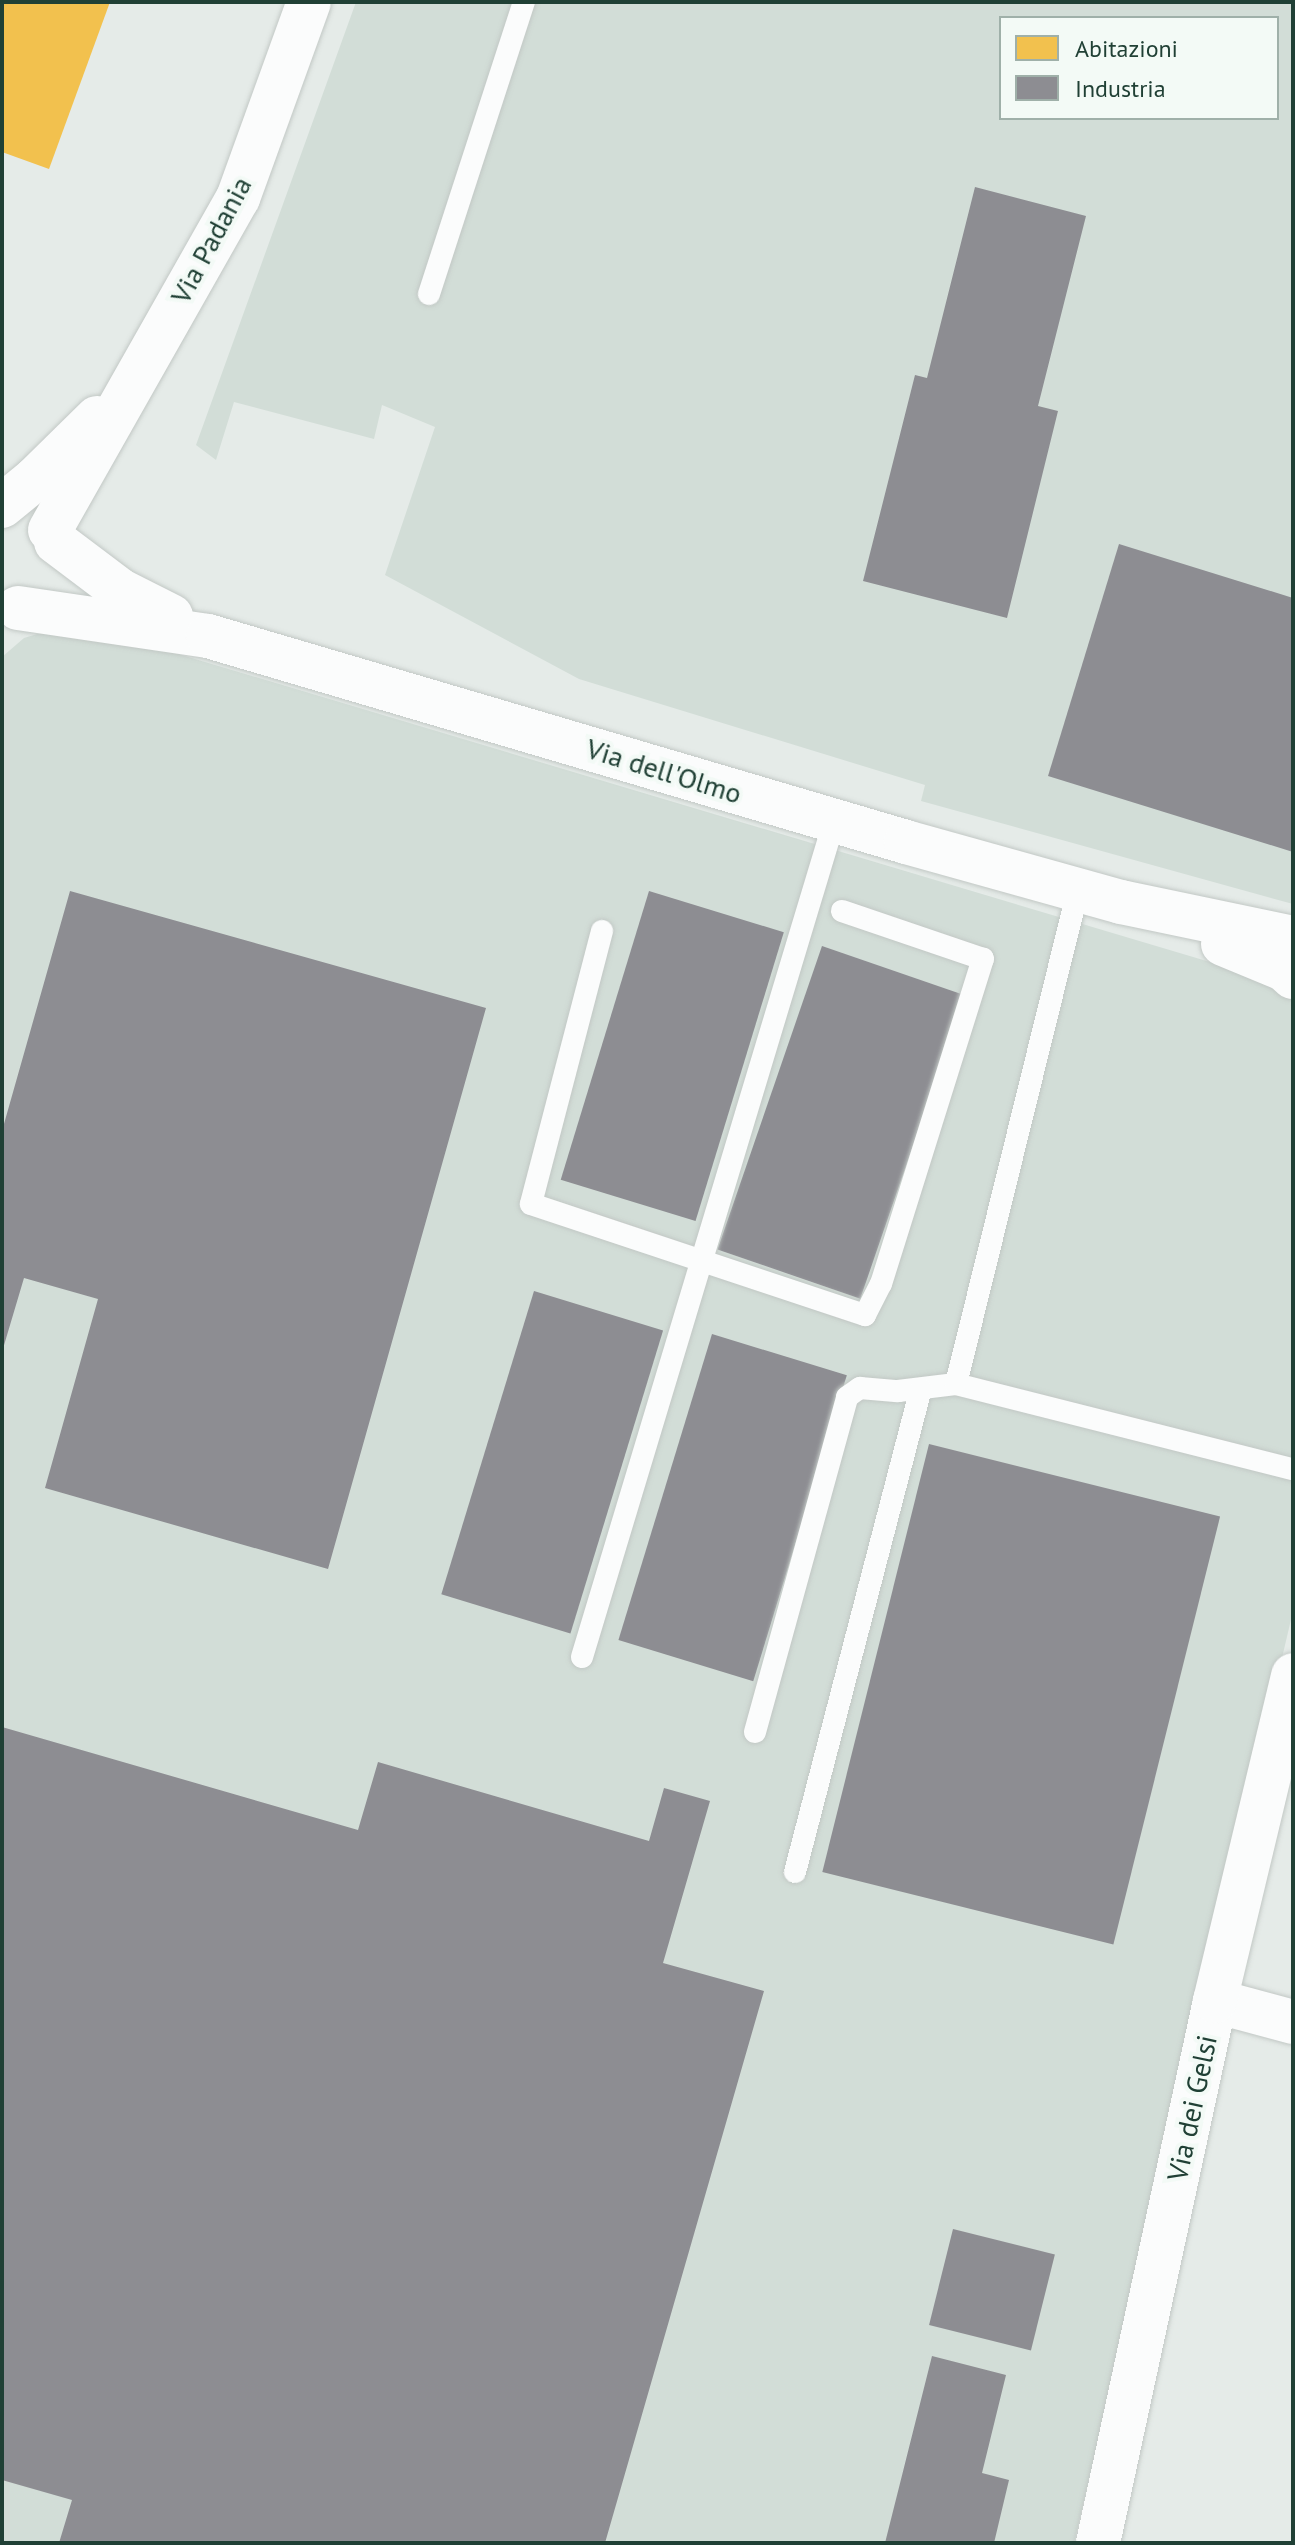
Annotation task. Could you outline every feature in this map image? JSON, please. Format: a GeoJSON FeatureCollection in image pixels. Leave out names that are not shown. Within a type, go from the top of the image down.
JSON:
{"type":"FeatureCollection","features":[{"type":"Feature","properties":{"kind":"street","name":"Via Padania"},"geometry":{"type":"LineString","coordinates":[[53,536],[133,382],[238,198],[309,2]]}},
{"type":"Feature","properties":{"kind":"street","name":"Via Padania"},"geometry":{"type":"LineString","coordinates":[[2,507],[35,479],[133,382]]}},
{"type":"Feature","properties":{"kind":"street","name":"Via dell'Olmo"},"geometry":{"type":"LineString","coordinates":[[2,507],[28,512],[121,591],[208,636]]}},
{"type":"Feature","properties":{"kind":"street"},"geometry":{"type":"LineString","coordinates":[[10,608],[34,602],[47,591],[56,576],[59,559],[53,536]]}},
{"type":"Feature","properties":{"kind":"street","name":"Via dell'Olmo"},"geometry":{"type":"LineString","coordinates":[[10,608],[208,636],[834,822],[1121,902],[1293,938]]}},
{"type":"Feature","properties":{"kind":"street","name":"Via dell'Olmo"},"geometry":{"type":"LineString","coordinates":[[1121,902],[1284,969],[1293,977]]}},
{"type":"Feature","properties":{"kind":"street","name":"Via dei Gelsi"},"geometry":{"type":"LineString","coordinates":[[1098,2543],[1215,2001],[1293,1675]]}},
{"type":"Feature","properties":{"kind":"street"},"geometry":{"type":"LineString","coordinates":[[1215,2001],[1293,2022]]}},
{"type":"Feature","properties":{"kind":"lane"},"geometry":{"type":"LineString","coordinates":[[429,294],[524,2]]}},
{"type":"Feature","properties":{"kind":"lane"},"geometry":{"type":"LineString","coordinates":[[582,1657],[834,822]]}},
{"type":"Feature","properties":{"kind":"lane"},"geometry":{"type":"LineString","coordinates":[[956,1384],[1078,890]]}},
{"type":"Feature","properties":{"kind":"lane"},"geometry":{"type":"LineString","coordinates":[[602,931],[531,1204],[865,1315],[881,1284],[983,959],[842,911]]}},
{"type":"Feature","properties":{"kind":"lane"},"geometry":{"type":"LineString","coordinates":[[755,1732],[847,1397],[860,1388],[921,1389],[956,1384],[1293,1469]]}},
{"type":"Feature","properties":{"kind":"lane"},"geometry":{"type":"LineString","coordinates":[[795,1872],[921,1389]]}},
{"type":"Feature","properties":{"kind":"shaded area"},"geometry":{"type":"Polygon","coordinates":[[[356,2],[1293,2],[1293,904],[921,801],[925,785],[579,679],[385,575],[435,427],[382,405],[374,439],[234,402],[216,460],[196,445],[356,2]]]}},
{"type":"Feature","properties":{"kind":"shaded area"},"geometry":{"type":"Polygon","coordinates":[[[44,632],[108,633],[1280,983],[1293,993],[1293,1611],[1074,2543],[2,2543],[2,657],[24,638],[44,632]]]}},
{"type":"Feature","properties":{"kind":"building: Abitazioni"},"geometry":{"type":"Polygon","coordinates":[[[2,2],[110,2],[49,169],[2,152],[2,2]]]}},
{"type":"Feature","properties":{"kind":"building: Industria"},"geometry":{"type":"Polygon","coordinates":[[[975,187],[1086,216],[1038,406],[1058,411],[1007,618],[863,581],[915,375],[927,378],[975,187]]]}},
{"type":"Feature","properties":{"kind":"building: Industria"},"geometry":{"type":"Polygon","coordinates":[[[1119,544],[1293,598],[1293,852],[1048,776],[1119,544]]]}},
{"type":"Feature","properties":{"kind":"building: Industria"},"geometry":{"type":"Polygon","coordinates":[[[70,891],[486,1008],[328,1569],[45,1488],[98,1299],[24,1278],[2,1352],[2,1131],[70,891]]]}},
{"type":"Feature","properties":{"kind":"building: Industria"},"geometry":{"type":"Polygon","coordinates":[[[649,891],[784,932],[696,1221],[561,1180],[649,891]]]}},
{"type":"Feature","properties":{"kind":"building: Industria"},"geometry":{"type":"Polygon","coordinates":[[[822,946],[965,995],[860,1299],[717,1250],[822,946]]]}},
{"type":"Feature","properties":{"kind":"building: Industria"},"geometry":{"type":"Polygon","coordinates":[[[534,1291],[663,1330],[570,1634],[441,1594],[534,1291]]]}},
{"type":"Feature","properties":{"kind":"building: Industria"},"geometry":{"type":"Polygon","coordinates":[[[712,1334],[847,1375],[753,1681],[618,1640],[712,1334]]]}},
{"type":"Feature","properties":{"kind":"building: Industria"},"geometry":{"type":"Polygon","coordinates":[[[929,1444],[1220,1517],[1113,1944],[822,1872],[929,1444]]]}},
{"type":"Feature","properties":{"kind":"building: Industria"},"geometry":{"type":"Polygon","coordinates":[[[2,1727],[358,1830],[378,1762],[649,1841],[664,1788],[710,1801],[663,1963],[764,1991],[605,2543],[59,2543],[72,2500],[2,2480],[2,1727]]]}},
{"type":"Feature","properties":{"kind":"building: Industria"},"geometry":{"type":"Polygon","coordinates":[[[953,2229],[1055,2254],[1031,2350],[929,2325],[953,2229]]]}},
{"type":"Feature","properties":{"kind":"building: Industria"},"geometry":{"type":"Polygon","coordinates":[[[932,2356],[1006,2375],[982,2473],[1009,2480],[994,2543],[885,2543],[932,2356]]]}}]}
